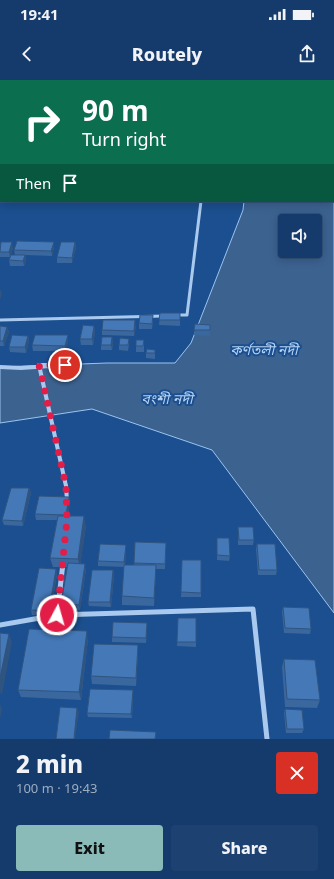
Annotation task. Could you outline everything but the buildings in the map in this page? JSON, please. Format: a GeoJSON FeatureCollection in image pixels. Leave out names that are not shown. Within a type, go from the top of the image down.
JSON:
{"type":"FeatureCollection","features":[{"type":"Feature","properties":{"kind":"street"},"geometry":{"type":"LineString","coordinates":[[0,320],[187,315],[201,202]]}},
{"type":"Feature","properties":{"kind":"street"},"geometry":{"type":"LineString","coordinates":[[0,367],[21,368],[65,365],[39,365],[66,486],[67,506]]}},
{"type":"Feature","properties":{"kind":"street"},"geometry":{"type":"LineString","coordinates":[[57,615],[63,560]]}},
{"type":"Feature","properties":{"kind":"street"},"geometry":{"type":"LineString","coordinates":[[0,625],[57,615],[253,609],[266,739]]}},
{"type":"Feature","properties":{"kind":"water","name":"কর্ণতলী নদী"},"geometry":{"type":"Polygon","coordinates":[[[244,202],[334,202],[334,613],[212,450],[92,409],[0,423],[0,367],[107,363],[175,363],[191,343],[243,210],[244,202]]]}},
{"type":"Feature","properties":{"kind":"route"},"geometry":{"type":"LineString","coordinates":[[57,615],[67,520],[66,486],[39,365],[65,365]]}},
{"type":"Feature","properties":{"kind":"water label","name":"বংশী নদী"},"geometry":{"type":"Point","coordinates":[167,398]}}]}
